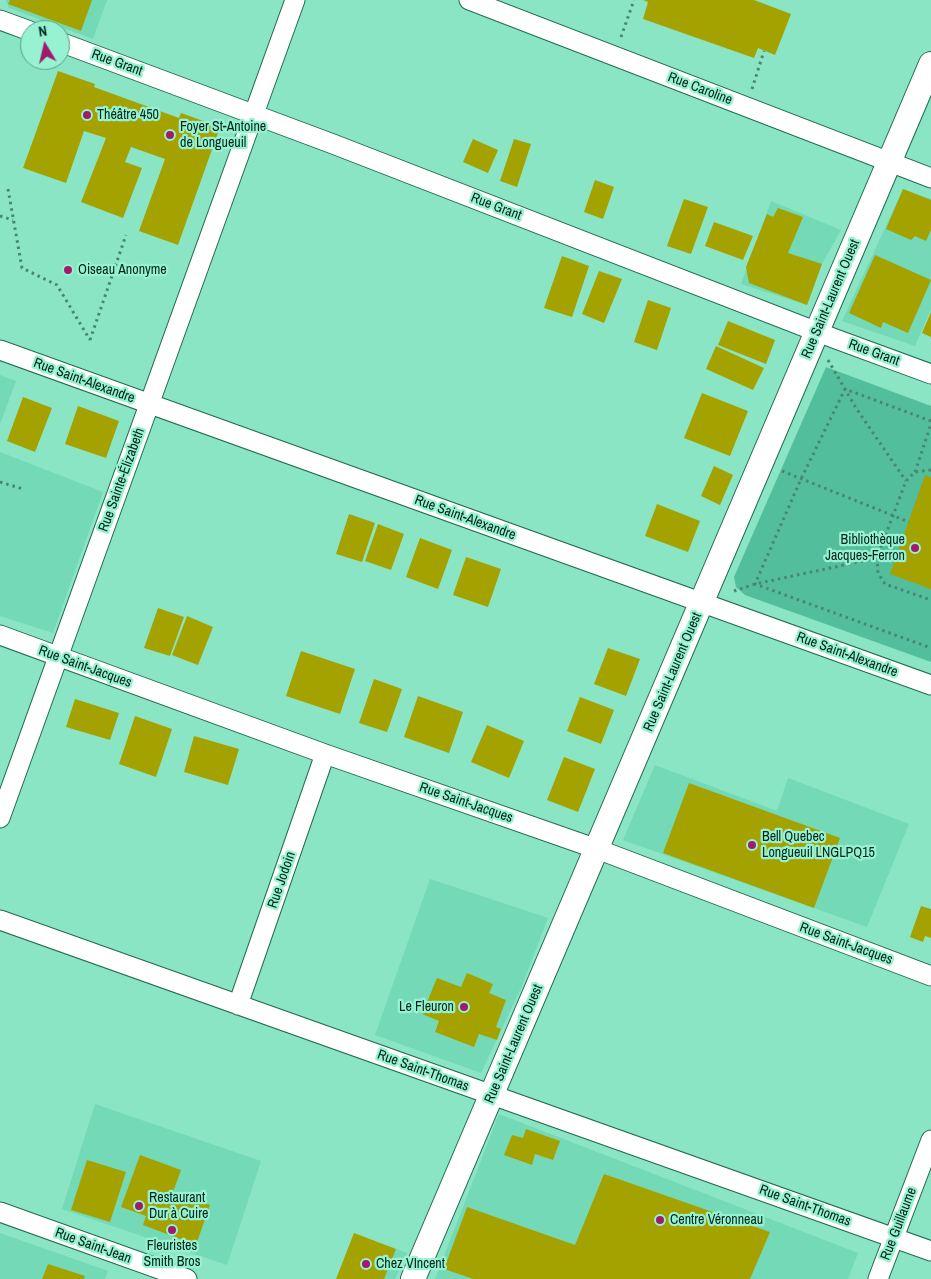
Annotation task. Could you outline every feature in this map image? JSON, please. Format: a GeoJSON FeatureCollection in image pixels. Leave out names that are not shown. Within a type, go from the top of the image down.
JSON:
{"type":"FeatureCollection","features":[{"type":"Feature","properties":{"kind":"street","name":"Rue Sainte-Élizabeth"},"geometry":{"type":"LineString","coordinates":[[0,818],[294,0]]}},
{"type":"Feature","properties":{"kind":"street","name":"Rue Caroline"},"geometry":{"type":"LineString","coordinates":[[470,0],[931,178]]}},
{"type":"Feature","properties":{"kind":"street"},"geometry":{"type":"LineString","coordinates":[[0,20],[20,27]]}},
{"type":"Feature","properties":{"kind":"street","name":"Rue Grant"},"geometry":{"type":"LineString","coordinates":[[70,46],[254,114],[931,374]]}},
{"type":"Feature","properties":{"kind":"street","name":"Rue Saint-Laurent Ouest"},"geometry":{"type":"LineString","coordinates":[[413,1279],[931,64]]}},
{"type":"Feature","properties":{"kind":"street","name":"Rue Saint-Alexandre"},"geometry":{"type":"LineString","coordinates":[[0,350],[931,686]]}},
{"type":"Feature","properties":{"kind":"street","name":"Rue Saint-Jacques"},"geometry":{"type":"LineString","coordinates":[[0,635],[325,754],[597,849],[931,976]]}},
{"type":"Feature","properties":{"kind":"street","name":"Rue Jodoin"},"geometry":{"type":"LineString","coordinates":[[238,1005],[325,754]]}},
{"type":"Feature","properties":{"kind":"street","name":"Rue Saint-Thomas"},"geometry":{"type":"LineString","coordinates":[[0,920],[931,1251]]}},
{"type":"Feature","properties":{"kind":"street","name":"Rue Guillaume"},"geometry":{"type":"LineString","coordinates":[[878,1279],[931,1140]]}},
{"type":"Feature","properties":{"kind":"street","name":"Rue Saint-Jean"},"geometry":{"type":"LineString","coordinates":[[0,1212],[187,1279]]}},
{"type":"Feature","properties":{"kind":"path"},"geometry":{"type":"LineString","coordinates":[[615,56],[634,0]]}},
{"type":"Feature","properties":{"kind":"path"},"geometry":{"type":"LineString","coordinates":[[746,107],[764,51]]}},
{"type":"Feature","properties":{"kind":"path"},"geometry":{"type":"LineString","coordinates":[[8,189],[22,268],[57,285],[90,340],[126,235]]}},
{"type":"Feature","properties":{"kind":"path"},"geometry":{"type":"LineString","coordinates":[[0,216],[14,221]]}},
{"type":"Feature","properties":{"kind":"path"},"geometry":{"type":"LineString","coordinates":[[826,358],[906,481]]}},
{"type":"Feature","properties":{"kind":"path"},"geometry":{"type":"LineString","coordinates":[[845,389],[931,422],[915,472],[906,481],[877,558],[878,573],[885,584],[931,600]]}},
{"type":"Feature","properties":{"kind":"path"},"geometry":{"type":"LineString","coordinates":[[755,584],[800,479],[845,389]]}},
{"type":"Feature","properties":{"kind":"path"},"geometry":{"type":"LineString","coordinates":[[773,468],[909,522]]}},
{"type":"Feature","properties":{"kind":"path"},"geometry":{"type":"LineString","coordinates":[[915,472],[930,469]]}},
{"type":"Feature","properties":{"kind":"path"},"geometry":{"type":"LineString","coordinates":[[0,482],[23,489]]}},
{"type":"Feature","properties":{"kind":"path"},"geometry":{"type":"LineString","coordinates":[[734,591],[755,584],[877,558]]}},
{"type":"Feature","properties":{"kind":"path"},"geometry":{"type":"LineString","coordinates":[[755,584],[931,648]]}},
{"type":"Feature","properties":{"kind":"shaded area"},"geometry":{"type":"Polygon","coordinates":[[[6,0],[107,0],[93,39],[70,31],[70,20],[42,20],[9,8],[6,0]]]}},
{"type":"Feature","properties":{"kind":"shaded area"},"geometry":{"type":"Polygon","coordinates":[[[903,189],[931,199],[931,309],[915,346],[842,321],[903,189]]]}},
{"type":"Feature","properties":{"kind":"shaded area"},"geometry":{"type":"Polygon","coordinates":[[[771,201],[841,230],[822,264],[807,305],[741,284],[771,201]]]}},
{"type":"Feature","properties":{"kind":"shaded area"},"geometry":{"type":"Polygon","coordinates":[[[826,367],[931,406],[931,662],[745,595],[736,587],[734,577],[826,367]]]}},
{"type":"Feature","properties":{"kind":"shaded area"},"geometry":{"type":"Polygon","coordinates":[[[0,375],[16,381],[0,424],[0,375]]]}},
{"type":"Feature","properties":{"kind":"shaded area"},"geometry":{"type":"Polygon","coordinates":[[[0,452],[103,492],[53,633],[0,616],[0,452]]]}},
{"type":"Feature","properties":{"kind":"shaded area"},"geometry":{"type":"Polygon","coordinates":[[[655,765],[777,811],[788,778],[909,824],[867,927],[623,840],[655,765]]]}},
{"type":"Feature","properties":{"kind":"shaded area"},"geometry":{"type":"Polygon","coordinates":[[[430,879],[548,918],[521,988],[481,1073],[375,1035],[430,879]]]}},
{"type":"Feature","properties":{"kind":"shaded area"},"geometry":{"type":"Polygon","coordinates":[[[95,1104],[261,1161],[227,1265],[62,1209],[95,1104]]]}},
{"type":"Feature","properties":{"kind":"shaded area"},"geometry":{"type":"Polygon","coordinates":[[[499,1114],[858,1253],[848,1279],[435,1279],[499,1114]]]}},
{"type":"Feature","properties":{"kind":"shaded area"},"geometry":{"type":"Polygon","coordinates":[[[0,1233],[108,1271],[105,1279],[0,1279],[0,1233]]]}},
{"type":"Feature","properties":{"kind":"shaded area"},"geometry":{"type":"Polygon","coordinates":[[[396,1249],[407,1253],[395,1279],[336,1279],[396,1249]]]}},
{"type":"Feature","properties":{"kind":"building"},"geometry":{"type":"Polygon","coordinates":[[[10,0],[92,0],[81,31],[70,27],[70,20],[51,20],[8,4],[10,0]]]}},
{"type":"Feature","properties":{"kind":"building"},"geometry":{"type":"Polygon","coordinates":[[[643,0],[754,0],[791,14],[775,55],[758,48],[754,58],[643,19],[648,2],[643,0]]]}},
{"type":"Feature","properties":{"kind":"building"},"geometry":{"type":"Polygon","coordinates":[[[58,71],[95,84],[94,87],[179,118],[181,113],[220,127],[178,245],[139,231],[165,159],[131,147],[125,162],[142,168],[123,218],[81,202],[106,138],[84,131],[66,183],[23,168],[58,71]]]}},
{"type":"Feature","properties":{"kind":"building"},"geometry":{"type":"Polygon","coordinates":[[[473,139],[498,150],[488,173],[463,162],[473,139]]]}},
{"type":"Feature","properties":{"kind":"building"},"geometry":{"type":"Polygon","coordinates":[[[514,139],[531,144],[517,187],[500,181],[514,139]]]}},
{"type":"Feature","properties":{"kind":"building"},"geometry":{"type":"Polygon","coordinates":[[[595,180],[614,187],[603,219],[584,212],[595,180]]]}},
{"type":"Feature","properties":{"kind":"building"},"geometry":{"type":"Polygon","coordinates":[[[903,189],[931,200],[931,230],[926,241],[915,236],[911,240],[886,229],[903,189]]]}},
{"type":"Feature","properties":{"kind":"building"},"geometry":{"type":"Polygon","coordinates":[[[684,199],[708,207],[691,254],[667,246],[684,199]]]}},
{"type":"Feature","properties":{"kind":"building"},"geometry":{"type":"Polygon","coordinates":[[[778,208],[803,217],[788,253],[822,264],[807,305],[749,283],[746,267],[767,214],[773,217],[778,208]]]}},
{"type":"Feature","properties":{"kind":"building"},"geometry":{"type":"Polygon","coordinates":[[[714,222],[753,236],[743,260],[705,246],[714,222]]]}},
{"type":"Feature","properties":{"kind":"building"},"geometry":{"type":"Polygon","coordinates":[[[875,255],[931,280],[908,333],[883,322],[881,328],[849,313],[875,255]]]}},
{"type":"Feature","properties":{"kind":"building"},"geometry":{"type":"Polygon","coordinates":[[[562,256],[589,266],[572,317],[544,308],[562,256]]]}},
{"type":"Feature","properties":{"kind":"building"},"geometry":{"type":"Polygon","coordinates":[[[599,271],[622,279],[604,323],[582,314],[599,271]]]}},
{"type":"Feature","properties":{"kind":"building"},"geometry":{"type":"Polygon","coordinates":[[[648,300],[671,308],[657,350],[634,342],[648,300]]]}},
{"type":"Feature","properties":{"kind":"building"},"geometry":{"type":"Polygon","coordinates":[[[931,312],[931,337],[922,333],[931,312]]]}},
{"type":"Feature","properties":{"kind":"building"},"geometry":{"type":"Polygon","coordinates":[[[728,321],[775,340],[766,364],[718,345],[728,321]]]}},
{"type":"Feature","properties":{"kind":"building"},"geometry":{"type":"Polygon","coordinates":[[[716,346],[764,368],[753,390],[706,369],[716,346]]]}},
{"type":"Feature","properties":{"kind":"building"},"geometry":{"type":"Polygon","coordinates":[[[702,393],[748,411],[730,456],[684,438],[702,393]]]}},
{"type":"Feature","properties":{"kind":"building"},"geometry":{"type":"Polygon","coordinates":[[[23,397],[52,408],[35,452],[7,441],[23,397]]]}},
{"type":"Feature","properties":{"kind":"building"},"geometry":{"type":"Polygon","coordinates":[[[78,406],[119,421],[106,458],[65,444],[78,406]]]}},
{"type":"Feature","properties":{"kind":"building"},"geometry":{"type":"Polygon","coordinates":[[[714,466],[733,475],[720,505],[701,496],[714,466]]]}},
{"type":"Feature","properties":{"kind":"building","name":"Bibliothèque Jacques-Ferron"},"geometry":{"type":"Polygon","coordinates":[[[925,475],[931,477],[931,589],[890,574],[925,475]]]}},
{"type":"Feature","properties":{"kind":"building"},"geometry":{"type":"Polygon","coordinates":[[[657,504],[700,521],[688,552],[645,536],[657,504]]]}},
{"type":"Feature","properties":{"kind":"building"},"geometry":{"type":"Polygon","coordinates":[[[349,514],[375,523],[362,562],[336,554],[349,514]]]}},
{"type":"Feature","properties":{"kind":"building"},"geometry":{"type":"Polygon","coordinates":[[[378,524],[404,534],[391,570],[365,561],[378,524]]]}},
{"type":"Feature","properties":{"kind":"building"},"geometry":{"type":"Polygon","coordinates":[[[420,538],[452,550],[438,589],[406,577],[420,538]]]}},
{"type":"Feature","properties":{"kind":"building"},"geometry":{"type":"Polygon","coordinates":[[[466,557],[501,569],[488,607],[453,595],[466,557]]]}},
{"type":"Feature","properties":{"kind":"building"},"geometry":{"type":"Polygon","coordinates":[[[158,608],[184,617],[170,656],[144,648],[158,608]]]}},
{"type":"Feature","properties":{"kind":"building"},"geometry":{"type":"Polygon","coordinates":[[[187,616],[213,627],[198,665],[172,655],[187,616]]]}},
{"type":"Feature","properties":{"kind":"building"},"geometry":{"type":"Polygon","coordinates":[[[608,648],[640,659],[626,696],[594,684],[608,648]]]}},
{"type":"Feature","properties":{"kind":"building"},"geometry":{"type":"Polygon","coordinates":[[[301,651],[355,669],[340,714],[286,696],[301,651]]]}},
{"type":"Feature","properties":{"kind":"building"},"geometry":{"type":"Polygon","coordinates":[[[374,679],[402,689],[387,732],[359,723],[374,679]]]}},
{"type":"Feature","properties":{"kind":"building"},"geometry":{"type":"Polygon","coordinates":[[[418,696],[463,712],[449,753],[404,737],[418,696]]]}},
{"type":"Feature","properties":{"kind":"building"},"geometry":{"type":"Polygon","coordinates":[[[580,697],[614,710],[601,744],[567,731],[580,697]]]}},
{"type":"Feature","properties":{"kind":"building"},"geometry":{"type":"Polygon","coordinates":[[[75,699],[119,713],[110,740],[66,727],[75,699]]]}},
{"type":"Feature","properties":{"kind":"building"},"geometry":{"type":"Polygon","coordinates":[[[135,716],[172,729],[156,777],[119,764],[135,716]]]}},
{"type":"Feature","properties":{"kind":"building"},"geometry":{"type":"Polygon","coordinates":[[[487,725],[524,741],[509,778],[471,762],[487,725]]]}},
{"type":"Feature","properties":{"kind":"building"},"geometry":{"type":"Polygon","coordinates":[[[194,736],[239,749],[228,785],[184,772],[194,736]]]}},
{"type":"Feature","properties":{"kind":"building"},"geometry":{"type":"Polygon","coordinates":[[[564,757],[595,769],[578,812],[547,800],[564,757]]]}},
{"type":"Feature","properties":{"kind":"building","name":"Bell Quebec Longueuil LNGLPQ15"},"geometry":{"type":"Polygon","coordinates":[[[689,783],[840,838],[814,908],[663,853],[689,783]]]}},
{"type":"Feature","properties":{"kind":"building"},"geometry":{"type":"Polygon","coordinates":[[[921,906],[931,909],[931,938],[925,936],[923,942],[910,937],[921,906]]]}},
{"type":"Feature","properties":{"kind":"building","name":"Le Fleuron"},"geometry":{"type":"Polygon","coordinates":[[[467,973],[493,984],[489,993],[506,1000],[496,1027],[501,1029],[497,1040],[479,1034],[474,1047],[435,1032],[439,1021],[422,1014],[437,978],[461,987],[467,973]]]}},
{"type":"Feature","properties":{"kind":"building"},"geometry":{"type":"Polygon","coordinates":[[[526,1129],[560,1141],[553,1160],[535,1154],[532,1165],[504,1155],[512,1135],[523,1138],[526,1129]]]}},
{"type":"Feature","properties":{"kind":"building"},"geometry":{"type":"Polygon","coordinates":[[[140,1155],[181,1170],[173,1192],[210,1205],[196,1245],[143,1225],[146,1216],[121,1207],[140,1155]]]}},
{"type":"Feature","properties":{"kind":"building"},"geometry":{"type":"Polygon","coordinates":[[[87,1160],[126,1172],[110,1222],[71,1210],[87,1160]]]}},
{"type":"Feature","properties":{"kind":"building","name":"Centre Véronneau"},"geometry":{"type":"Polygon","coordinates":[[[604,1174],[770,1232],[750,1279],[473,1279],[444,1269],[467,1207],[575,1245],[604,1174]]]}},
{"type":"Feature","properties":{"kind":"building","name":"Chez VIncent"},"geometry":{"type":"Polygon","coordinates":[[[354,1233],[396,1249],[384,1279],[336,1279],[354,1233]]]}},
{"type":"Feature","properties":{"kind":"building"},"geometry":{"type":"Polygon","coordinates":[[[48,1264],[85,1276],[84,1279],[42,1279],[48,1264]]]}},
{"type":"Feature","properties":{"kind":"place","name":"Théâtre 450"},"geometry":{"type":"Point","coordinates":[87,115]}},
{"type":"Feature","properties":{"kind":"place","name":"Foyer St-Antoine de Longueuil"},"geometry":{"type":"Point","coordinates":[170,135]}},
{"type":"Feature","properties":{"kind":"place","name":"Oiseau Anonyme"},"geometry":{"type":"Point","coordinates":[68,270]}},
{"type":"Feature","properties":{"kind":"place","name":"Bibliothèque Jacques-Ferron"},"geometry":{"type":"Point","coordinates":[915,548]}},
{"type":"Feature","properties":{"kind":"place","name":"Bell Quebec Longueuil LNGLPQ15"},"geometry":{"type":"Point","coordinates":[752,845]}},
{"type":"Feature","properties":{"kind":"place","name":"Le Fleuron"},"geometry":{"type":"Point","coordinates":[464,1007]}},
{"type":"Feature","properties":{"kind":"place","name":"Restaurant Dur à Cuire"},"geometry":{"type":"Point","coordinates":[139,1206]}},
{"type":"Feature","properties":{"kind":"place","name":"Centre Véronneau"},"geometry":{"type":"Point","coordinates":[660,1220]}},
{"type":"Feature","properties":{"kind":"place","name":"Fleuristes Smith Bros"},"geometry":{"type":"Point","coordinates":[172,1230]}},
{"type":"Feature","properties":{"kind":"place","name":"Chez VIncent"},"geometry":{"type":"Point","coordinates":[366,1264]}}]}
